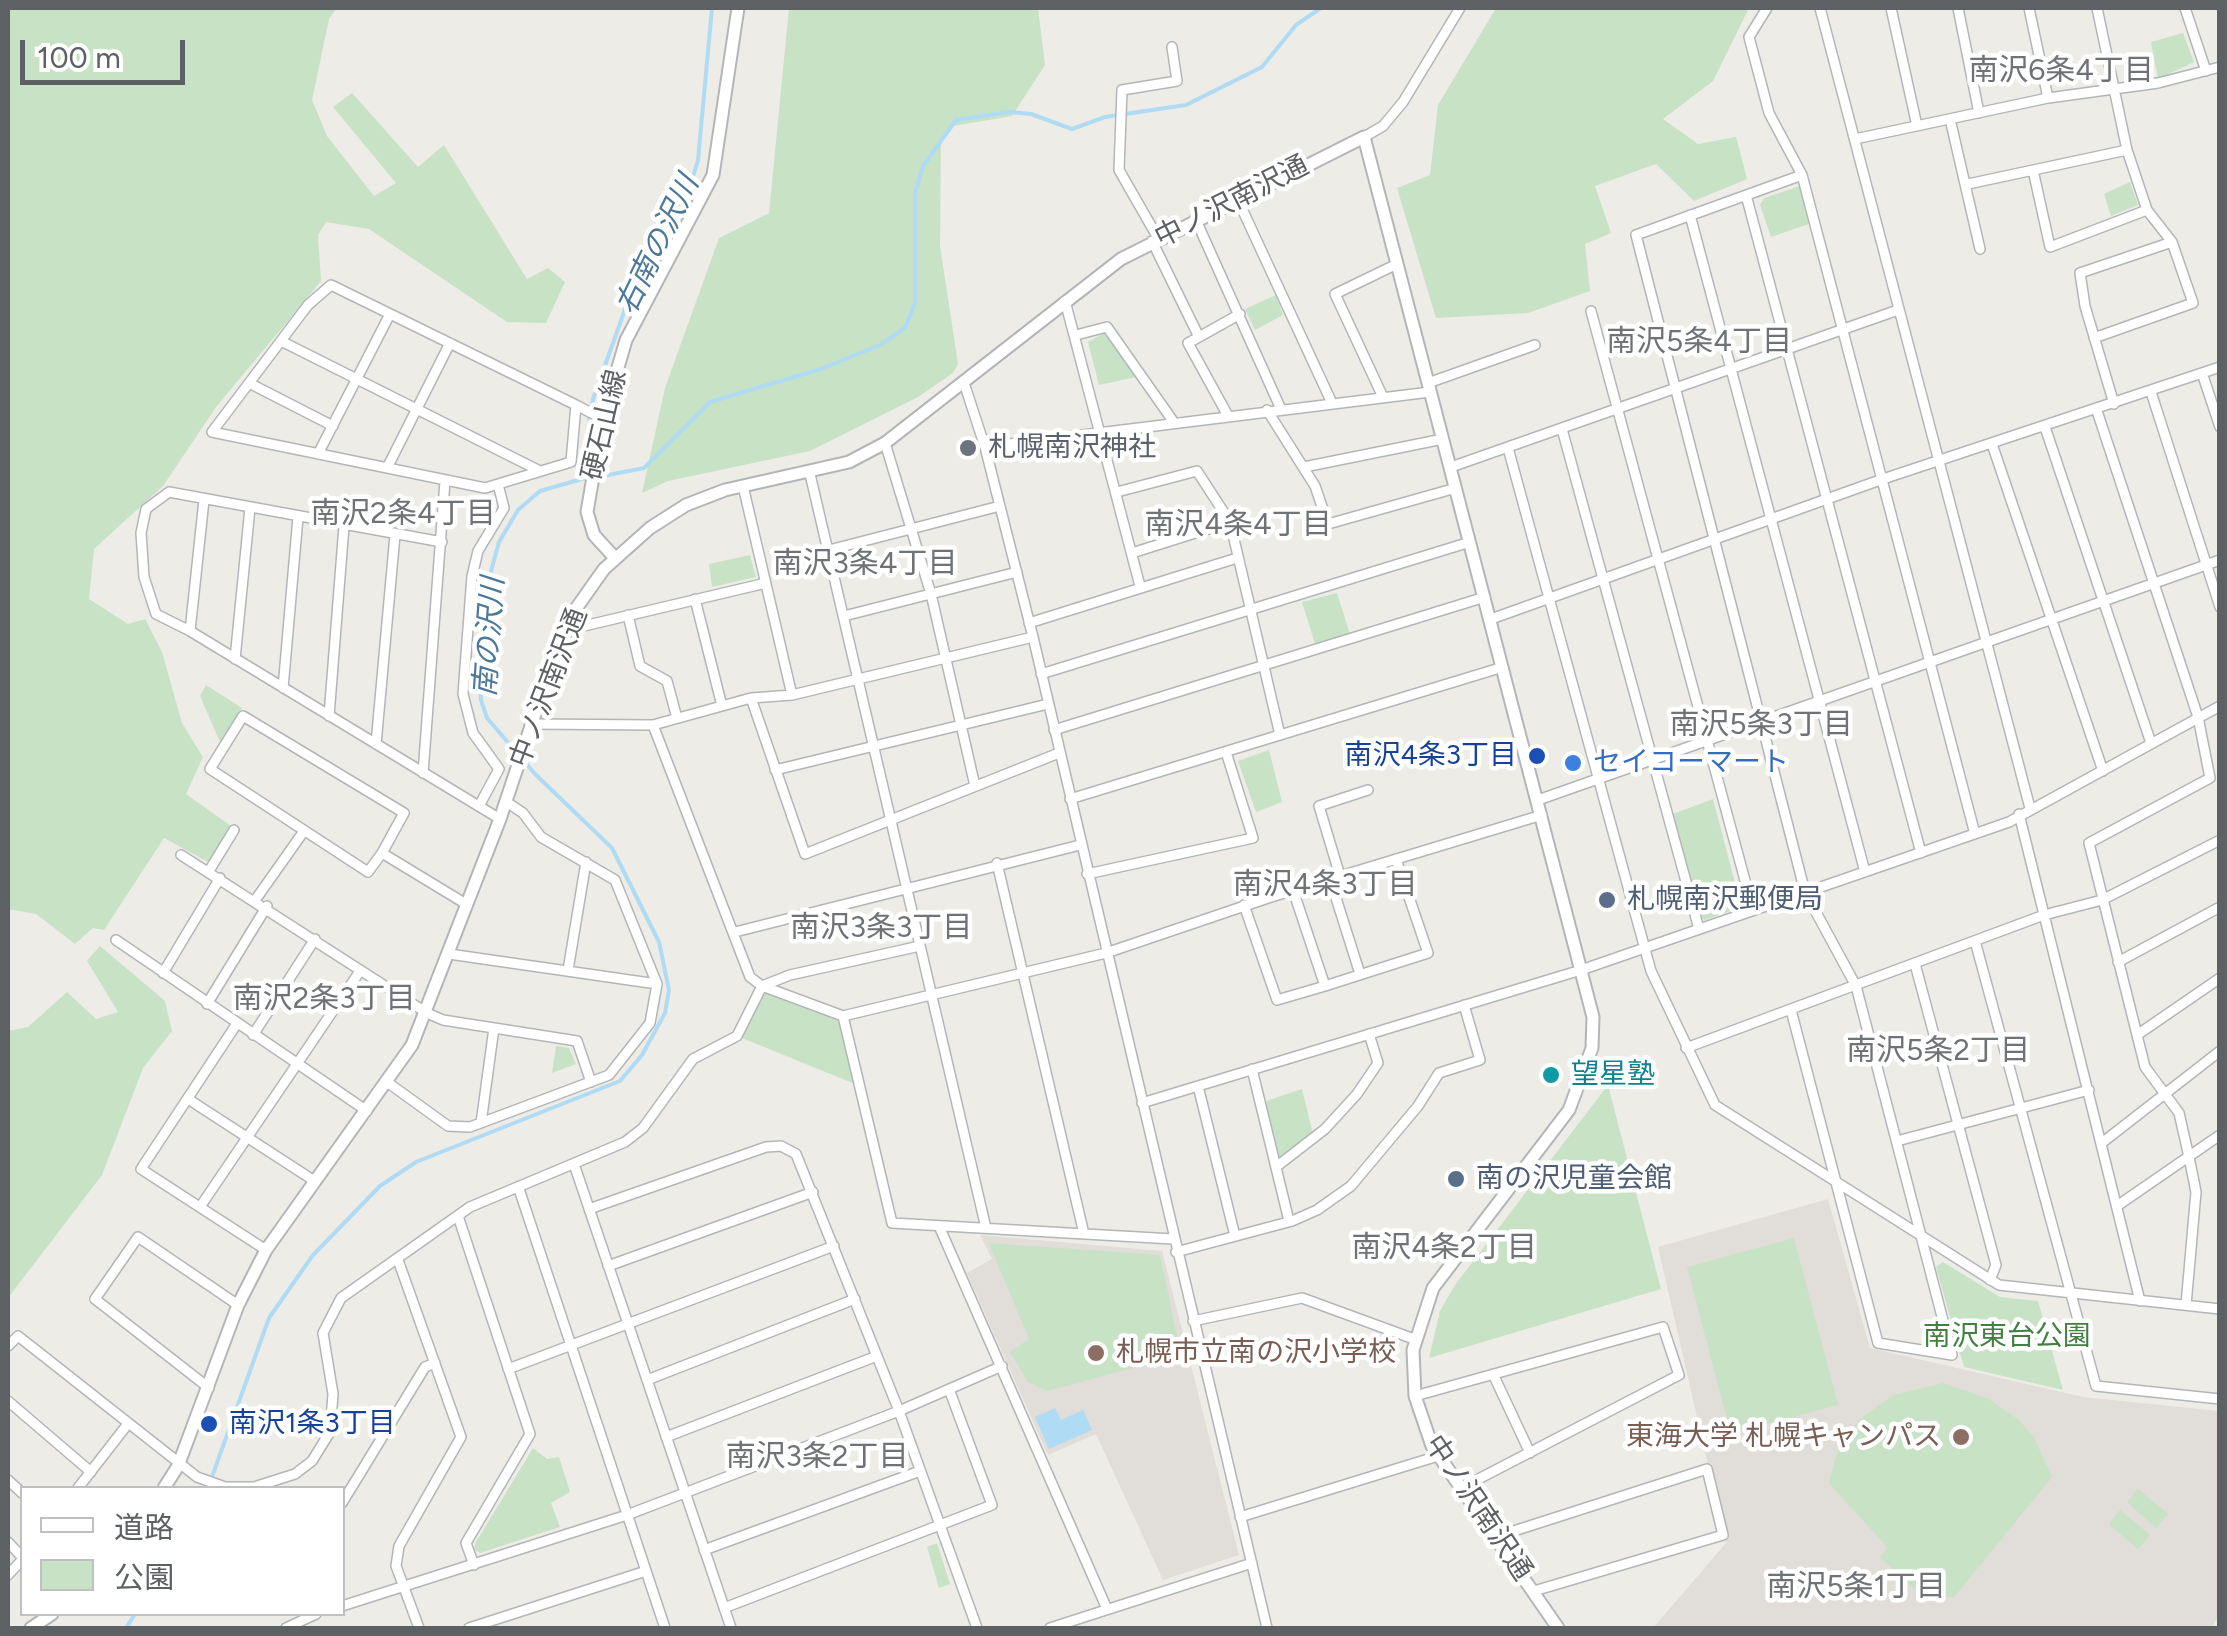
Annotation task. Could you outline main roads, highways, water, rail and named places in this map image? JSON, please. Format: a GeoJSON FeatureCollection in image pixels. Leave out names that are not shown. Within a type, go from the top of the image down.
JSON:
{"type":"FeatureCollection","features":[{"type":"Feature","properties":{"kind":"water"},"geometry":{"type":"Polygon","coordinates":[[[1055,1408],[1061,1420],[1083,1410],[1092,1430],[1049,1449],[1035,1417],[1055,1408]]]}},
{"type":"Feature","properties":{"kind":"waterway","name":"右南の沢川"},"geometry":{"type":"LineString","coordinates":[[580,477],[593,399],[628,301],[691,183],[698,160],[712,8]]}},
{"type":"Feature","properties":{"kind":"waterway","name":"南の沢川"},"geometry":{"type":"LineString","coordinates":[[598,477],[644,468],[710,402],[821,369],[880,345],[905,328],[915,303],[915,193],[923,166],[956,120],[1009,112],[1031,114],[1072,129],[1105,117],[1186,105],[1262,67],[1296,25],[1321,8]]}},
{"type":"Feature","properties":{"kind":"waterway","name":"南の沢川"},"geometry":{"type":"LineString","coordinates":[[209,1486],[269,1318],[313,1255],[380,1186],[416,1162],[620,1081],[642,1055],[665,1013],[669,990],[659,942],[612,848],[535,774],[487,718],[481,700],[479,660],[490,575],[499,542],[518,510],[540,491],[589,477]]}},
{"type":"Feature","properties":{"kind":"waterway","name":"南の沢川"},"geometry":{"type":"LineString","coordinates":[[126,1628],[134,1616]]}},
{"type":"Feature","properties":{"kind":"place","name":"札幌南沢神社"},"geometry":{"type":"Point","coordinates":[968,448]}},
{"type":"Feature","properties":{"kind":"place","name":"南沢4条3丁目"},"geometry":{"type":"Point","coordinates":[1537,756]}},
{"type":"Feature","properties":{"kind":"place","name":"セイコーマート"},"geometry":{"type":"Point","coordinates":[1573,763]}},
{"type":"Feature","properties":{"kind":"place","name":"札幌南沢郵便局"},"geometry":{"type":"Point","coordinates":[1607,900]}},
{"type":"Feature","properties":{"kind":"place","name":"望星塾"},"geometry":{"type":"Point","coordinates":[1551,1075]}},
{"type":"Feature","properties":{"kind":"place","name":"南の沢児童会館"},"geometry":{"type":"Point","coordinates":[1456,1179]}},
{"type":"Feature","properties":{"kind":"place","name":"札幌市立南の沢小学校"},"geometry":{"type":"Point","coordinates":[1096,1353]}},
{"type":"Feature","properties":{"kind":"place","name":"南沢1条3丁目"},"geometry":{"type":"Point","coordinates":[209,1424]}},
{"type":"Feature","properties":{"kind":"place","name":"東海大学 札幌キャンパス"},"geometry":{"type":"Point","coordinates":[1961,1437]}},
{"type":"Feature","properties":{"kind":"district","name":"南沢6条4丁目"},"geometry":{"type":"Point","coordinates":[2061,71]}},
{"type":"Feature","properties":{"kind":"district","name":"南沢5条4丁目"},"geometry":{"type":"Point","coordinates":[1699,342]}},
{"type":"Feature","properties":{"kind":"district","name":"南沢2条4丁目"},"geometry":{"type":"Point","coordinates":[403,514]}},
{"type":"Feature","properties":{"kind":"district","name":"南沢4条4丁目"},"geometry":{"type":"Point","coordinates":[1238,525]}},
{"type":"Feature","properties":{"kind":"district","name":"南沢3条4丁目"},"geometry":{"type":"Point","coordinates":[865,564]}},
{"type":"Feature","properties":{"kind":"district","name":"南沢5条3丁目"},"geometry":{"type":"Point","coordinates":[1761,725]}},
{"type":"Feature","properties":{"kind":"district","name":"南沢4条3丁目"},"geometry":{"type":"Point","coordinates":[1325,885]}},
{"type":"Feature","properties":{"kind":"district","name":"南沢3条3丁目"},"geometry":{"type":"Point","coordinates":[881,928]}},
{"type":"Feature","properties":{"kind":"district","name":"南沢2条3丁目"},"geometry":{"type":"Point","coordinates":[324,999]}},
{"type":"Feature","properties":{"kind":"district","name":"南沢5条2丁目"},"geometry":{"type":"Point","coordinates":[1938,1051]}},
{"type":"Feature","properties":{"kind":"district","name":"南沢4条2丁目"},"geometry":{"type":"Point","coordinates":[1444,1248]}},
{"type":"Feature","properties":{"kind":"district","name":"南沢3条2丁目"},"geometry":{"type":"Point","coordinates":[817,1457]}},
{"type":"Feature","properties":{"kind":"district","name":"南沢5条1丁目"},"geometry":{"type":"Point","coordinates":[1856,1587]}},
{"type":"Feature","properties":{"kind":"park label","name":"南沢東台公園"},"geometry":{"type":"Point","coordinates":[2007,1337]}}]}
